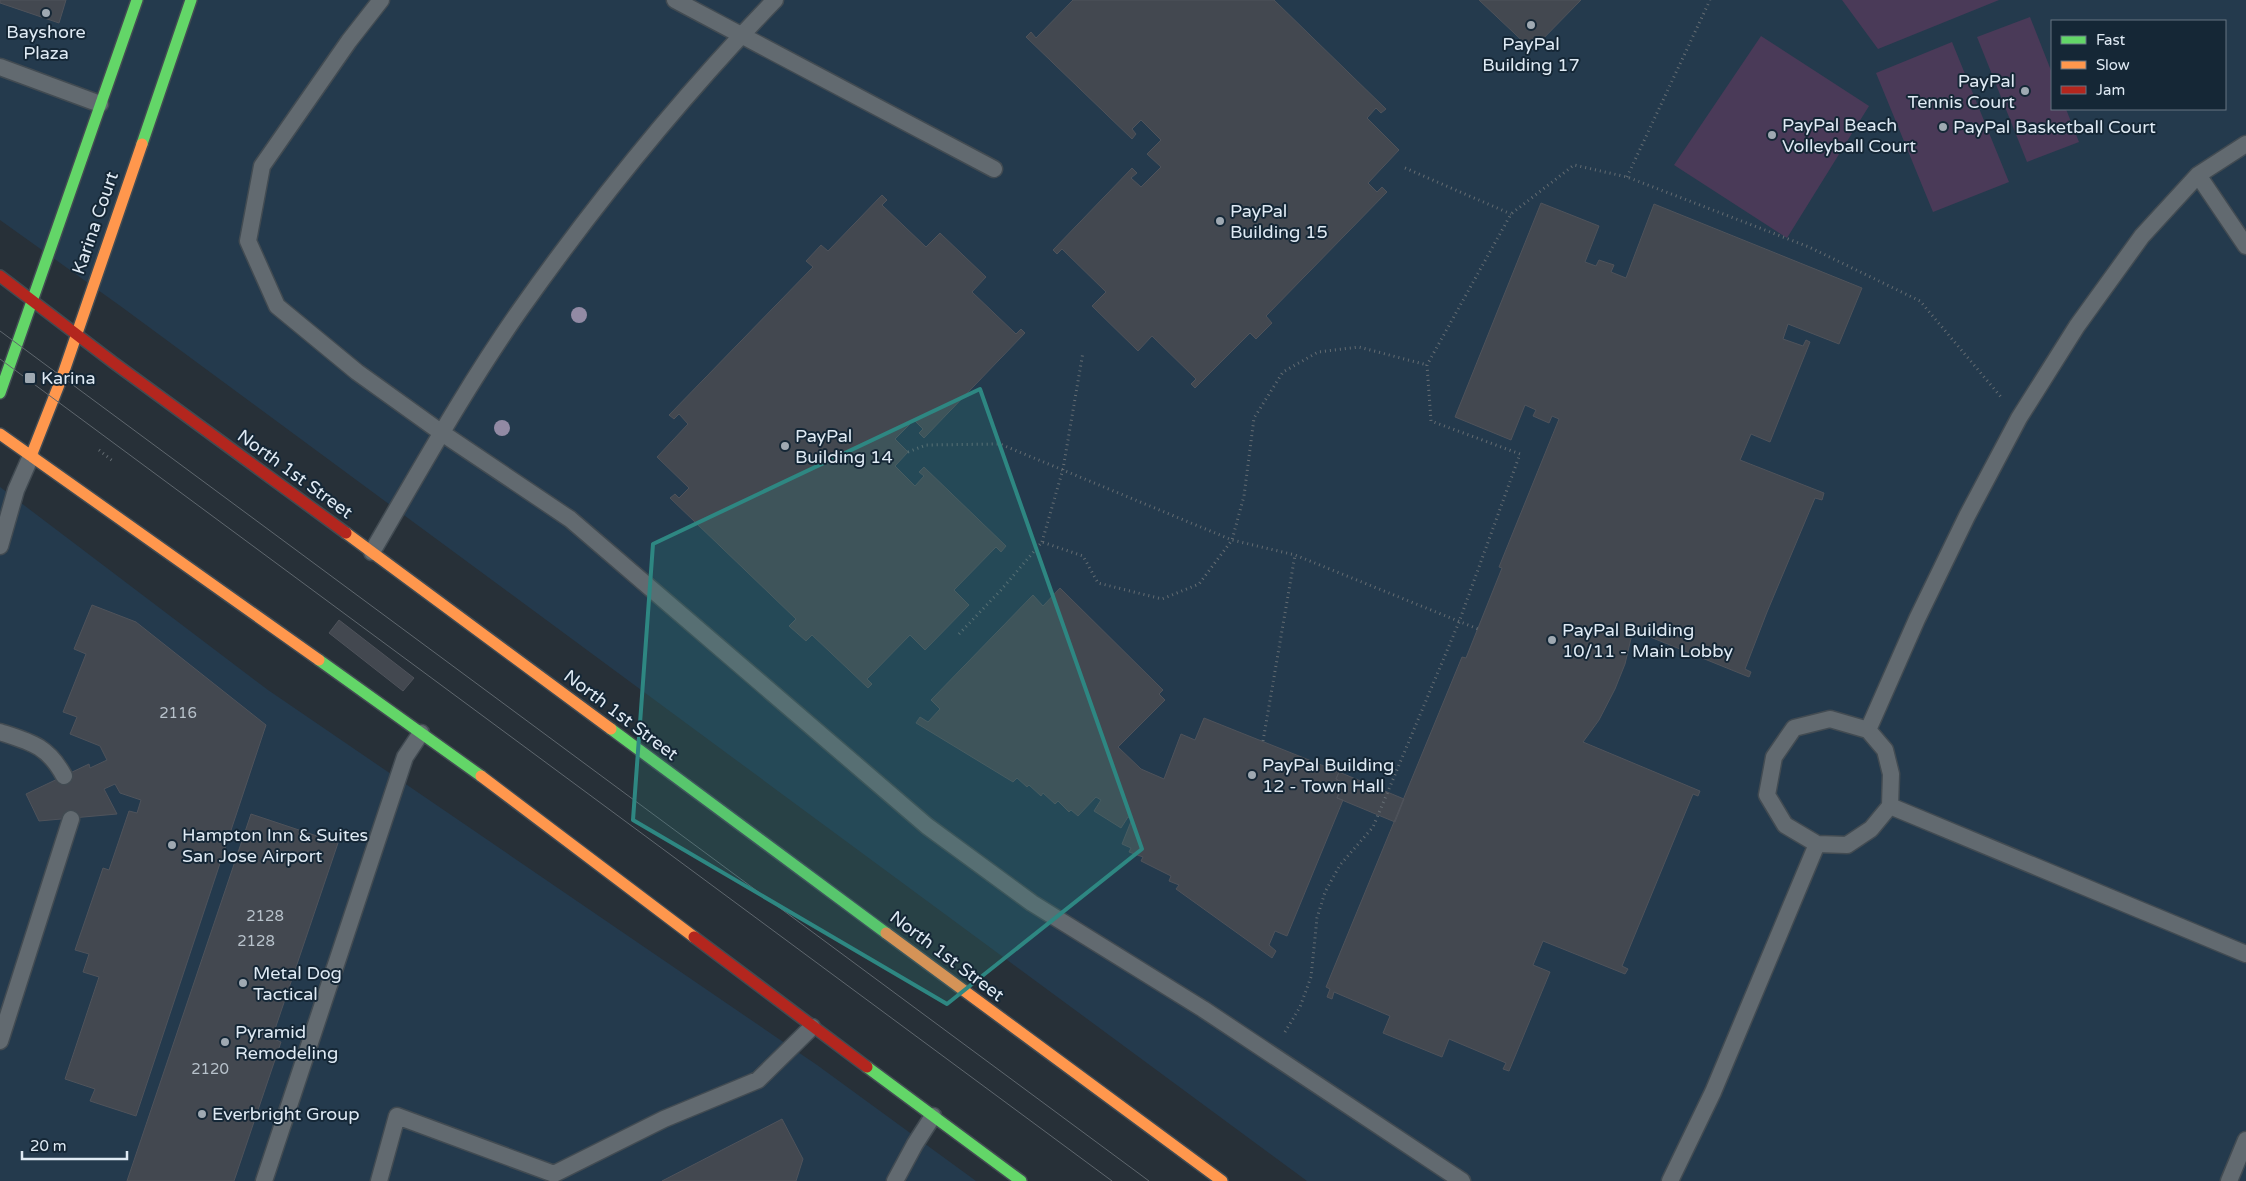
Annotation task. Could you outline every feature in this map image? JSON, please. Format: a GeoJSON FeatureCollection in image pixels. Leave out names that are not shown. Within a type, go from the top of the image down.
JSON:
{"type":"FeatureCollection","features":[{"type":"Feature","properties":{"kind":"main road","name":"Karina Court"},"geometry":{"type":"LineString","coordinates":[[0,393],[136,0]]}},
{"type":"Feature","properties":{"kind":"main road","name":"Karina Court"},"geometry":{"type":"LineString","coordinates":[[32,456],[191,0]]}},
{"type":"Feature","properties":{"kind":"main road","name":"North 1st Street"},"geometry":{"type":"LineString","coordinates":[[0,276],[1222,1181]]}},
{"type":"Feature","properties":{"kind":"main road"},"geometry":{"type":"LineString","coordinates":[[0,434],[421,733],[812,1027],[1021,1181]]}},
{"type":"Feature","properties":{"kind":"lane"},"geometry":{"type":"LineString","coordinates":[[381,0],[349,41],[262,166],[248,241],[277,306],[356,372],[442,433],[570,519],[926,826],[1032,903],[1203,1009],[1462,1181]]}},
{"type":"Feature","properties":{"kind":"lane"},"geometry":{"type":"LineString","coordinates":[[675,0],[994,169]]}},
{"type":"Feature","properties":{"kind":"lane"},"geometry":{"type":"LineString","coordinates":[[372,552],[442,433],[520,310],[592,214],[664,123],[741,35],[775,0]]}},
{"type":"Feature","properties":{"kind":"lane"},"geometry":{"type":"LineString","coordinates":[[0,67],[100,104]]}},
{"type":"Feature","properties":{"kind":"lane"},"geometry":{"type":"LineString","coordinates":[[1868,730],[1916,619],[1967,516],[2019,418],[2077,326],[2142,236],[2198,175],[2246,144]]}},
{"type":"Feature","properties":{"kind":"lane"},"geometry":{"type":"LineString","coordinates":[[2198,175],[2246,246]]}},
{"type":"Feature","properties":{"kind":"lane"},"geometry":{"type":"LineString","coordinates":[[0,546],[16,490],[32,456]]}},
{"type":"Feature","properties":{"kind":"lane"},"geometry":{"type":"LineString","coordinates":[[1830,719],[1868,730],[1885,750],[1891,774],[1890,806],[1871,829],[1847,845],[1817,844],[1785,825],[1767,795],[1774,757],[1794,728],[1830,719]]}},
{"type":"Feature","properties":{"kind":"lane"},"geometry":{"type":"LineString","coordinates":[[0,732],[30,741],[46,751],[56,761],[64,776]]}},
{"type":"Feature","properties":{"kind":"lane"},"geometry":{"type":"LineString","coordinates":[[264,1181],[405,757],[421,733]]}},
{"type":"Feature","properties":{"kind":"lane"},"geometry":{"type":"LineString","coordinates":[[1890,806],[2246,954]]}},
{"type":"Feature","properties":{"kind":"lane"},"geometry":{"type":"LineString","coordinates":[[0,1041],[71,819]]}},
{"type":"Feature","properties":{"kind":"lane"},"geometry":{"type":"LineString","coordinates":[[1670,1181],[1713,1092],[1817,844]]}},
{"type":"Feature","properties":{"kind":"lane"},"geometry":{"type":"LineString","coordinates":[[379,1181],[397,1116],[554,1174],[664,1118],[758,1080],[812,1027]]}},
{"type":"Feature","properties":{"kind":"lane"},"geometry":{"type":"LineString","coordinates":[[895,1181],[933,1116]]}},
{"type":"Feature","properties":{"kind":"lane"},"geometry":{"type":"LineString","coordinates":[[2229,1181],[2246,1140]]}},
{"type":"Feature","properties":{"kind":"path"},"geometry":{"type":"LineString","coordinates":[[1627,177],[1710,0]]}},
{"type":"Feature","properties":{"kind":"path"},"geometry":{"type":"LineString","coordinates":[[1272,1054],[1300,1007],[1311,977],[1317,918],[1325,892],[1340,865],[1372,827],[1458,622],[1520,454],[1431,421],[1427,365],[1512,214],[1574,165],[1627,177],[1809,247],[1920,301],[2019,418]]}},
{"type":"Feature","properties":{"kind":"path"},"geometry":{"type":"LineString","coordinates":[[1405,168],[1512,214]]}},
{"type":"Feature","properties":{"kind":"path"},"geometry":{"type":"LineString","coordinates":[[1042,542],[1083,556],[1098,583],[1162,600],[1199,584],[1232,540],[1244,496],[1254,418],[1282,372],[1318,352],[1360,347],[1427,365]]}},
{"type":"Feature","properties":{"kind":"path"},"geometry":{"type":"LineString","coordinates":[[959,634],[1001,590],[1042,542],[1063,469],[1083,352]]}},
{"type":"Feature","properties":{"kind":"path"},"geometry":{"type":"LineString","coordinates":[[908,452],[926,445],[1000,444],[1232,540],[1295,555],[1478,629]]}},
{"type":"Feature","properties":{"kind":"path"},"geometry":{"type":"LineString","coordinates":[[100,450],[114,462]]}},
{"type":"Feature","properties":{"kind":"path"},"geometry":{"type":"LineString","coordinates":[[1264,741],[1295,555]]}},
{"type":"Feature","properties":{"kind":"highlighted area"},"geometry":{"type":"Polygon","coordinates":[[[980,389],[1142,849],[947,1004],[633,820],[653,544],[980,389]]]}},
{"type":"Feature","properties":{"kind":"shaded area"},"geometry":{"type":"Polygon","coordinates":[[[0,0],[2246,0],[2246,1181],[1307,1181],[119,305],[0,220],[0,0]]]}},
{"type":"Feature","properties":{"kind":"shaded area"},"geometry":{"type":"Polygon","coordinates":[[[1842,0],[1999,0],[1878,49],[1842,0]]]}},
{"type":"Feature","properties":{"kind":"shaded area","name":"PayPal Tennis Court"},"geometry":{"type":"Polygon","coordinates":[[[2030,17],[2051,70],[2051,110],[2066,110],[2079,142],[2027,162],[1977,37],[2030,17]]]}},
{"type":"Feature","properties":{"kind":"shaded area","name":"PayPal Beach Volleyball Court"},"geometry":{"type":"Polygon","coordinates":[[[1761,36],[1869,106],[1787,238],[1674,165],[1761,36]]]}},
{"type":"Feature","properties":{"kind":"shaded area","name":"PayPal Basketball Court"},"geometry":{"type":"Polygon","coordinates":[[[1952,42],[2009,182],[1933,212],[1876,73],[1952,42]]]}},
{"type":"Feature","properties":{"kind":"shaded area"},"geometry":{"type":"Polygon","coordinates":[[[0,487],[268,690],[817,1065],[976,1181],[0,1181],[0,487]]]}},
{"type":"Feature","properties":{"kind":"building","name":"Bayshore Plaza"},"geometry":{"type":"Polygon","coordinates":[[[0,0],[66,0],[59,23],[0,3],[0,0]]]}},
{"type":"Feature","properties":{"kind":"building","name":"PayPal Building 15"},"geometry":{"type":"Polygon","coordinates":[[[1073,0],[1274,0],[1386,109],[1381,113],[1376,108],[1367,118],[1399,150],[1368,183],[1377,192],[1382,187],[1387,192],[1266,316],[1272,323],[1256,339],[1250,333],[1195,388],[1191,384],[1196,379],[1152,336],[1138,351],[1092,306],[1106,292],[1062,249],[1057,254],[1053,250],[1132,168],[1137,173],[1131,178],[1141,187],[1161,167],[1147,154],[1161,140],[1141,120],[1132,129],[1136,134],[1132,139],[1026,37],[1031,32],[1036,38],[1073,0]]]}},
{"type":"Feature","properties":{"kind":"building","name":"PayPal Building 17"},"geometry":{"type":"Polygon","coordinates":[[[1479,0],[1581,0],[1532,50],[1479,0]]]}},
{"type":"Feature","properties":{"kind":"building","name":"PayPal Building 14"},"geometry":{"type":"Polygon","coordinates":[[[882,195],[887,200],[882,205],[926,247],[940,233],[986,277],[972,292],[1016,334],[1021,329],[1025,333],[924,438],[919,433],[923,429],[914,420],[895,439],[908,452],[895,466],[915,486],[924,476],[919,472],[924,467],[1006,546],[1001,552],[996,547],[954,590],[969,605],[925,650],[910,635],[867,679],[872,684],[868,688],[812,635],[806,641],[789,626],[796,619],[670,498],[675,494],[679,498],[689,488],[657,457],[688,424],[679,414],[674,419],[669,415],[813,267],[806,261],[821,245],[828,251],[882,195]]]}},
{"type":"Feature","properties":{"kind":"building","name":"PayPal Building 10/11 - Main Lobby"},"geometry":{"type":"Polygon","coordinates":[[[1541,203],[1599,226],[1585,262],[1596,266],[1599,260],[1614,265],[1611,272],[1626,278],[1654,204],[1862,288],[1839,344],[1788,324],[1783,339],[1803,346],[1806,340],[1810,342],[1770,442],[1751,434],[1740,460],[1824,493],[1822,500],[1815,498],[1767,612],[1745,669],[1751,672],[1749,677],[1633,630],[1625,664],[1615,689],[1599,720],[1583,742],[1700,791],[1698,796],[1693,794],[1622,966],[1628,969],[1625,974],[1543,941],[1533,965],[1550,972],[1509,1071],[1503,1069],[1506,1063],[1449,1039],[1442,1057],[1383,1033],[1390,1016],[1334,992],[1332,999],[1327,997],[1330,989],[1326,987],[1462,657],[1466,658],[1502,568],[1499,567],[1559,419],[1552,416],[1549,423],[1533,416],[1536,410],[1525,405],[1511,440],[1455,417],[1541,203]]]}},
{"type":"Feature","properties":{"kind":"building","name":"PayPal Building 12 - Town Hall"},"geometry":{"type":"Polygon","coordinates":[[[1060,588],[1163,690],[1159,694],[1165,700],[1118,747],[1141,769],[1164,779],[1181,734],[1195,740],[1204,718],[1339,772],[1336,779],[1343,783],[1337,798],[1343,800],[1287,936],[1275,931],[1269,945],[1276,951],[1272,958],[1176,889],[1179,885],[1169,881],[1171,876],[1141,861],[1143,857],[1129,852],[1131,848],[1122,844],[1132,819],[1128,817],[1121,828],[1094,811],[1101,800],[1096,797],[1078,816],[1071,810],[1069,812],[1058,801],[1055,804],[1043,793],[1041,796],[1029,785],[1027,787],[1017,778],[1013,782],[916,723],[920,717],[928,722],[940,709],[931,700],[1033,595],[1043,606],[1060,588]]]}},
{"type":"Feature","properties":{"kind":"building","name":"Hampton Inn & Suites San Jose Airport"},"geometry":{"type":"Polygon","coordinates":[[[92,605],[136,622],[266,725],[136,1116],[90,1101],[95,1089],[65,1079],[99,977],[83,972],[89,954],[75,950],[103,868],[109,870],[129,811],[137,813],[141,800],[120,793],[115,784],[104,789],[117,814],[39,821],[26,794],[89,764],[90,768],[107,760],[100,746],[70,734],[77,717],[63,712],[86,654],[74,649],[92,605]]]}},
{"type":"Feature","properties":{"kind":"building"},"geometry":{"type":"Polygon","coordinates":[[[339,620],[414,678],[403,691],[329,633],[339,620]]]}},
{"type":"Feature","properties":{"kind":"building"},"geometry":{"type":"Polygon","coordinates":[[[1339,772],[1404,799],[1395,822],[1337,798],[1343,783],[1336,779],[1339,772]]]}},
{"type":"Feature","properties":{"kind":"building"},"geometry":{"type":"Polygon","coordinates":[[[251,814],[338,843],[272,1038],[281,1042],[234,1181],[127,1181],[251,814]]]}},
{"type":"Feature","properties":{"kind":"building"},"geometry":{"type":"Polygon","coordinates":[[[782,1119],[803,1159],[796,1181],[662,1181],[782,1119]]]}},
{"type":"Feature","properties":{"kind":"tram line"},"geometry":{"type":"LineString","coordinates":[[0,331],[1149,1181]]}},
{"type":"Feature","properties":{"kind":"tram line"},"geometry":{"type":"LineString","coordinates":[[0,359],[1112,1181]]}},
{"type":"Feature","properties":{"kind":"traffic: fast"},"geometry":{"type":"LineString","coordinates":[[0,393],[137,0]]}},
{"type":"Feature","properties":{"kind":"traffic: fast"},"geometry":{"type":"LineString","coordinates":[[142,144],[191,0]]}},
{"type":"Feature","properties":{"kind":"traffic: fast"},"geometry":{"type":"LineString","coordinates":[[319,660],[481,776]]}},
{"type":"Feature","properties":{"kind":"traffic: fast"},"geometry":{"type":"LineString","coordinates":[[611,729],[886,933]]}},
{"type":"Feature","properties":{"kind":"traffic: fast"},"geometry":{"type":"LineString","coordinates":[[867,1067],[1021,1181]]}},
{"type":"Feature","properties":{"kind":"traffic: slow"},"geometry":{"type":"LineString","coordinates":[[31,456],[62,377],[142,144]]}},
{"type":"Feature","properties":{"kind":"traffic: slow"},"geometry":{"type":"LineString","coordinates":[[0,434],[319,660]]}},
{"type":"Feature","properties":{"kind":"traffic: slow"},"geometry":{"type":"LineString","coordinates":[[346,533],[611,729]]}},
{"type":"Feature","properties":{"kind":"traffic: slow"},"geometry":{"type":"LineString","coordinates":[[481,776],[694,937]]}},
{"type":"Feature","properties":{"kind":"traffic: slow"},"geometry":{"type":"LineString","coordinates":[[886,933],[1222,1181]]}},
{"type":"Feature","properties":{"kind":"traffic: jam"},"geometry":{"type":"LineString","coordinates":[[0,276],[114,363],[346,533]]}},
{"type":"Feature","properties":{"kind":"traffic: jam"},"geometry":{"type":"LineString","coordinates":[[694,937],[867,1067]]}},
{"type":"Feature","properties":{"kind":"place","name":"Bayshore Plaza"},"geometry":{"type":"Point","coordinates":[46,13]}},
{"type":"Feature","properties":{"kind":"place","name":"PayPal Building 17"},"geometry":{"type":"Point","coordinates":[1531,25]}},
{"type":"Feature","properties":{"kind":"place","name":"PayPal Tennis Court"},"geometry":{"type":"Point","coordinates":[2025,91]}},
{"type":"Feature","properties":{"kind":"place","name":"PayPal Basketball Court"},"geometry":{"type":"Point","coordinates":[1943,127]}},
{"type":"Feature","properties":{"kind":"place","name":"PayPal Beach Volleyball Court"},"geometry":{"type":"Point","coordinates":[1772,135]}},
{"type":"Feature","properties":{"kind":"place","name":"PayPal Building 15"},"geometry":{"type":"Point","coordinates":[1220,221]}},
{"type":"Feature","properties":{"kind":"place","name":"Karina"},"geometry":{"type":"Point","coordinates":[30,378]}},
{"type":"Feature","properties":{"kind":"place","name":"PayPal Building 14"},"geometry":{"type":"Point","coordinates":[785,446]}},
{"type":"Feature","properties":{"kind":"place","name":"PayPal Building 10/11 - Main Lobby"},"geometry":{"type":"Point","coordinates":[1552,640]}},
{"type":"Feature","properties":{"kind":"place","name":"PayPal Building 12 - Town Hall"},"geometry":{"type":"Point","coordinates":[1252,775]}},
{"type":"Feature","properties":{"kind":"place","name":"Hampton Inn & Suites San Jose Airport"},"geometry":{"type":"Point","coordinates":[172,845]}},
{"type":"Feature","properties":{"kind":"place","name":"Metal Dog Tactical"},"geometry":{"type":"Point","coordinates":[243,983]}},
{"type":"Feature","properties":{"kind":"place","name":"Pyramid Remodeling"},"geometry":{"type":"Point","coordinates":[225,1042]}},
{"type":"Feature","properties":{"kind":"place","name":"Everbright Group"},"geometry":{"type":"Point","coordinates":[202,1114]}}]}
